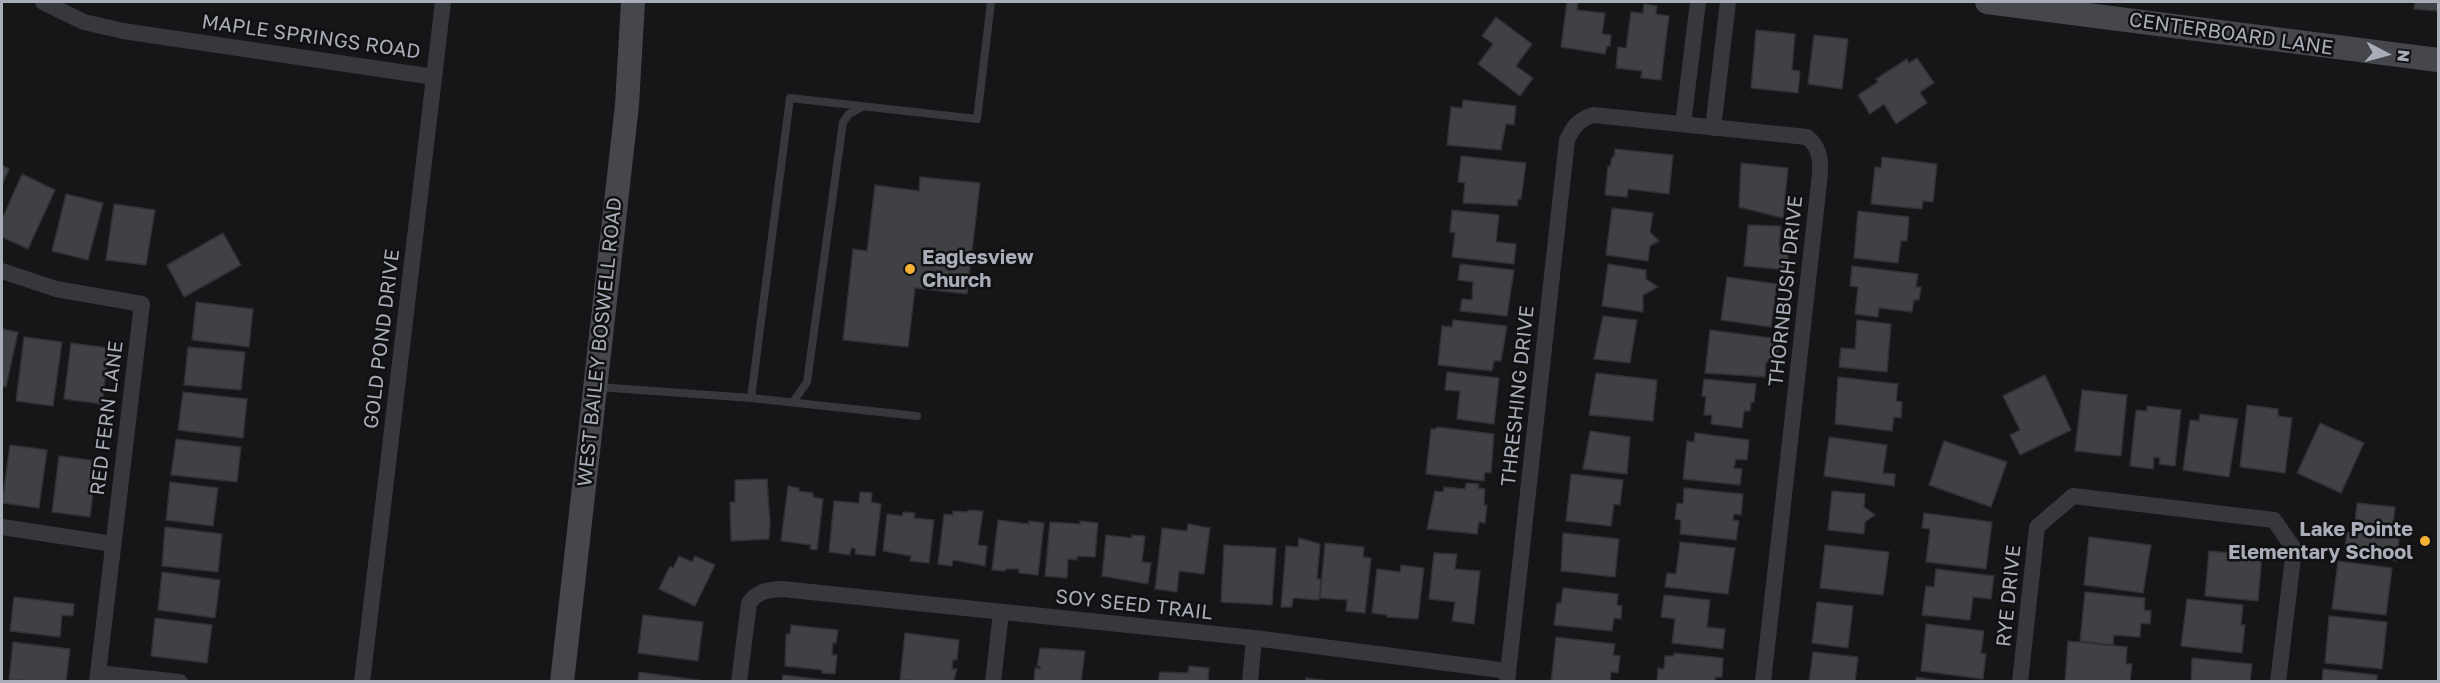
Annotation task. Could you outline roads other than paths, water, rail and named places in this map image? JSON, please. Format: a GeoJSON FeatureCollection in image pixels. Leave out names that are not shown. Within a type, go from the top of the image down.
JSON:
{"type":"FeatureCollection","features":[{"type":"Feature","properties":{"kind":"main road","name":"WEST BAILEY BOSWELL ROAD"},"geometry":{"type":"LineString","coordinates":[[562,681],[627,105],[633,2]]}},
{"type":"Feature","properties":{"kind":"main road","name":"CENTERBOARD LANE"},"geometry":{"type":"LineString","coordinates":[[1998,2],[2439,60]]}},
{"type":"Feature","properties":{"kind":"street","name":"MAPLE SPRINGS ROAD"},"geometry":{"type":"LineString","coordinates":[[43,2],[84,22],[123,31],[435,77]]}},
{"type":"Feature","properties":{"kind":"street","name":"GOLD POND DRIVE"},"geometry":{"type":"LineString","coordinates":[[362,681],[443,2]]}},
{"type":"Feature","properties":{"kind":"street"},"geometry":{"type":"LineString","coordinates":[[1683,124],[1698,2]]}},
{"type":"Feature","properties":{"kind":"street"},"geometry":{"type":"LineString","coordinates":[[1713,128],[1728,2]]}},
{"type":"Feature","properties":{"kind":"street","name":"THORNBUSH DRIVE"},"geometry":{"type":"LineString","coordinates":[[1580,120],[1593,115],[1609,115],[1807,137],[1820,153],[1821,164],[1763,681]]}},
{"type":"Feature","properties":{"kind":"street","name":"THRESHING DRIVE"},"geometry":{"type":"LineString","coordinates":[[1507,676],[1567,140],[1580,120]]}},
{"type":"Feature","properties":{"kind":"street","name":"RED FERN LANE"},"geometry":{"type":"LineString","coordinates":[[2,271],[56,289],[142,304],[97,677]]}},
{"type":"Feature","properties":{"kind":"street","name":"RYE DRIVE"},"geometry":{"type":"LineString","coordinates":[[2020,681],[2037,527],[2073,496],[2274,520],[2294,549],[2278,681]]}},
{"type":"Feature","properties":{"kind":"street"},"geometry":{"type":"LineString","coordinates":[[2,527],[113,544]]}},
{"type":"Feature","properties":{"kind":"street","name":"SOY SEED TRAIL"},"geometry":{"type":"LineString","coordinates":[[739,681],[749,603],[756,594],[767,590],[782,589],[1254,638],[1507,676]]}},
{"type":"Feature","properties":{"kind":"street"},"geometry":{"type":"LineString","coordinates":[[993,681],[1001,612]]}},
{"type":"Feature","properties":{"kind":"street"},"geometry":{"type":"LineString","coordinates":[[1250,681],[1254,638]]}},
{"type":"Feature","properties":{"kind":"street"},"geometry":{"type":"LineString","coordinates":[[97,677],[180,681]]}},
{"type":"Feature","properties":{"kind":"lane"},"geometry":{"type":"LineString","coordinates":[[751,398],[790,98],[977,119],[991,2]]}},
{"type":"Feature","properties":{"kind":"lane"},"geometry":{"type":"LineString","coordinates":[[794,402],[807,382],[843,122],[849,114],[862,106]]}},
{"type":"Feature","properties":{"kind":"lane"},"geometry":{"type":"LineString","coordinates":[[594,386],[751,398],[917,416]]}},
{"type":"Feature","properties":{"kind":"place","name":"Eaglesview Church"},"geometry":{"type":"Point","coordinates":[910,269]}},
{"type":"Feature","properties":{"kind":"place","name":"Lake Pointe Elementary School"},"geometry":{"type":"Point","coordinates":[2425,541]}}]}
